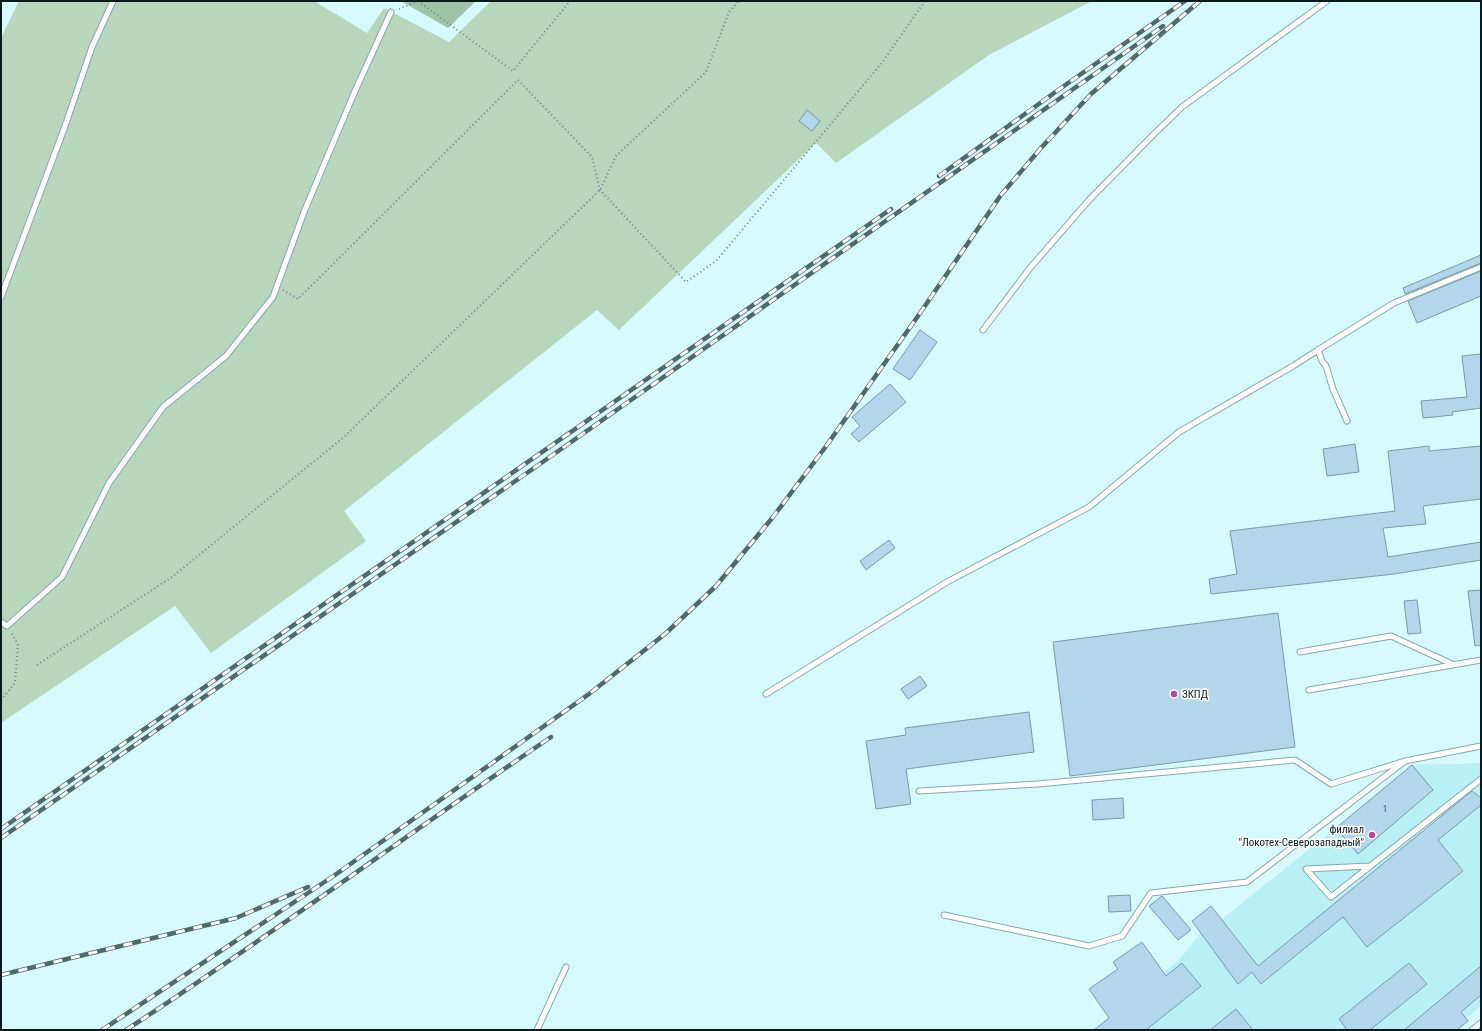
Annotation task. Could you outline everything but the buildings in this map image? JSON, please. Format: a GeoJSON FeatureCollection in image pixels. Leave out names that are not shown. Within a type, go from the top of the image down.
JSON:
{"type":"FeatureCollection","features":[{"type":"Feature","properties":{"kind":"lane"},"geometry":{"type":"LineString","coordinates":[[1,297],[64,129],[92,47],[113,1]]}},
{"type":"Feature","properties":{"kind":"lane"},"geometry":{"type":"LineString","coordinates":[[983,330],[1030,268],[1088,200],[1166,122],[1182,107],[1327,1]]}},
{"type":"Feature","properties":{"kind":"lane"},"geometry":{"type":"LineString","coordinates":[[1,622],[7,626],[62,577],[108,483],[163,407],[226,356],[273,297],[307,205],[355,91],[391,12]]}},
{"type":"Feature","properties":{"kind":"lane"},"geometry":{"type":"LineString","coordinates":[[766,694],[947,582],[1089,507],[1179,432],[1293,366],[1394,303],[1481,267]]}},
{"type":"Feature","properties":{"kind":"lane"},"geometry":{"type":"LineString","coordinates":[[1318,350],[1322,361],[1326,366],[1333,389],[1347,421]]}},
{"type":"Feature","properties":{"kind":"lane"},"geometry":{"type":"LineString","coordinates":[[1300,652],[1391,636],[1452,664]]}},
{"type":"Feature","properties":{"kind":"lane"},"geometry":{"type":"LineString","coordinates":[[1308,690],[1481,660]]}},
{"type":"Feature","properties":{"kind":"lane"},"geometry":{"type":"LineString","coordinates":[[919,791],[1038,784],[1294,760],[1331,784],[1405,761],[1481,746]]}},
{"type":"Feature","properties":{"kind":"lane"},"geometry":{"type":"LineString","coordinates":[[944,915],[1089,946],[1122,936],[1151,893],[1247,882],[1405,761]]}},
{"type":"Feature","properties":{"kind":"lane"},"geometry":{"type":"LineString","coordinates":[[1370,866],[1306,870],[1331,897],[1481,779]]}},
{"type":"Feature","properties":{"kind":"lane"},"geometry":{"type":"LineString","coordinates":[[537,1030],[566,967]]}},
{"type":"Feature","properties":{"kind":"lane"},"geometry":{"type":"LineString","coordinates":[[1472,1030],[1481,1023]]}},
{"type":"Feature","properties":{"kind":"path"},"geometry":{"type":"LineString","coordinates":[[391,12],[418,1],[513,71],[570,1]]}},
{"type":"Feature","properties":{"kind":"path"},"geometry":{"type":"LineString","coordinates":[[37,664],[172,577],[344,437],[600,190],[616,156],[706,72],[729,12],[739,1]]}},
{"type":"Feature","properties":{"kind":"path"},"geometry":{"type":"LineString","coordinates":[[277,287],[298,299],[518,80],[592,157],[600,190],[686,282],[716,261],[881,64],[925,1]]}},
{"type":"Feature","properties":{"kind":"path"},"geometry":{"type":"LineString","coordinates":[[1,700],[14,683],[18,645],[7,626]]}},
{"type":"Feature","properties":{"kind":"shaded area"},"geometry":{"type":"Polygon","coordinates":[[[1481,763],[1481,798],[1472,791],[1258,966],[1222,919],[1412,765],[1481,763]]]}},
{"type":"Feature","properties":{"kind":"shaded area"},"geometry":{"type":"Polygon","coordinates":[[[1481,805],[1481,1006],[1452,1030],[1093,1030],[1178,961],[1201,933],[1238,984],[1252,972],[1261,984],[1481,805]]]}},
{"type":"Feature","properties":{"kind":"green space"},"geometry":{"type":"Polygon","coordinates":[[[19,1],[314,1],[367,33],[384,8],[449,42],[491,1],[1092,1],[989,55],[836,163],[816,143],[619,330],[597,310],[344,511],[366,541],[211,653],[175,606],[1,723],[1,38],[19,1]]]}},
{"type":"Feature","properties":{"kind":"green space"},"geometry":{"type":"Polygon","coordinates":[[[401,1],[476,1],[448,28],[401,1]]]}},
{"type":"Feature","properties":{"kind":"railway"},"geometry":{"type":"LineString","coordinates":[[939,176],[1185,1]]}},
{"type":"Feature","properties":{"kind":"railway"},"geometry":{"type":"LineString","coordinates":[[102,1030],[335,875],[589,694],[665,634],[716,586],[773,517],[824,449],[1001,195],[1041,148],[1091,94],[1200,1]]}},
{"type":"Feature","properties":{"kind":"railway"},"geometry":{"type":"LineString","coordinates":[[1,838],[537,466],[1163,26]]}},
{"type":"Feature","properties":{"kind":"railway"},"geometry":{"type":"LineString","coordinates":[[1,829],[891,209]]}},
{"type":"Feature","properties":{"kind":"railway"},"geometry":{"type":"LineString","coordinates":[[126,1030],[286,922],[551,737]]}},
{"type":"Feature","properties":{"kind":"railway"},"geometry":{"type":"LineString","coordinates":[[1,975],[236,918],[308,887]]}},
{"type":"Feature","properties":{"kind":"place","name":"ЗКПД"},"geometry":{"type":"Point","coordinates":[1174,694]}},
{"type":"Feature","properties":{"kind":"place","name":"филиал \"Локотех-Северозападный\""},"geometry":{"type":"Point","coordinates":[1372,835]}}]}
